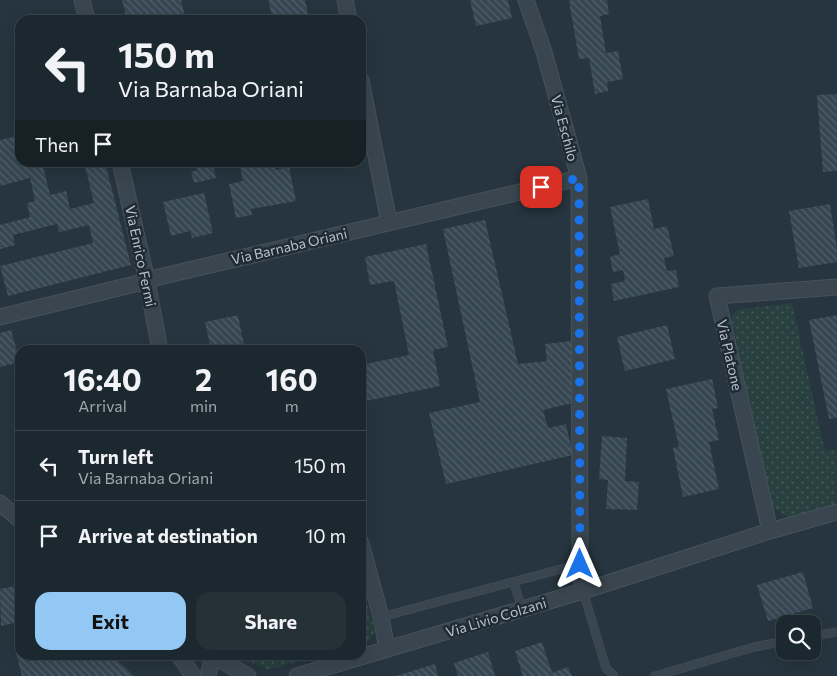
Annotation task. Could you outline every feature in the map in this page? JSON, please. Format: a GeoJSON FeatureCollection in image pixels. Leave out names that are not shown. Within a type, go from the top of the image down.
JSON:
{"type":"FeatureCollection","features":[{"type":"Feature","properties":{"kind":"street"},"geometry":{"type":"LineString","coordinates":[[82,0],[86,15]]}},
{"type":"Feature","properties":{"kind":"street"},"geometry":{"type":"LineString","coordinates":[[344,0],[348,15]]}},
{"type":"Feature","properties":{"kind":"street","name":"Via Eschilo"},"geometry":{"type":"LineString","coordinates":[[526,0],[544,52],[579,178],[580,564],[583,591]]}},
{"type":"Feature","properties":{"kind":"street"},"geometry":{"type":"LineString","coordinates":[[366,104],[390,222]]}},
{"type":"Feature","properties":{"kind":"street","name":"Via Enrico Fermi"},"geometry":{"type":"LineString","coordinates":[[121,167],[147,281],[159,345]]}},
{"type":"Feature","properties":{"kind":"street","name":"Via Barnaba Oriani"},"geometry":{"type":"LineString","coordinates":[[0,317],[579,178]]}},
{"type":"Feature","properties":{"kind":"street","name":"Via Platone"},"geometry":{"type":"LineString","coordinates":[[770,531],[717,296],[837,288]]}},
{"type":"Feature","properties":{"kind":"street"},"geometry":{"type":"LineString","coordinates":[[0,503],[15,516]]}},
{"type":"Feature","properties":{"kind":"street","name":"Via Livio Colzani"},"geometry":{"type":"LineString","coordinates":[[366,655],[583,591],[770,531],[837,512]]}},
{"type":"Feature","properties":{"kind":"street"},"geometry":{"type":"LineString","coordinates":[[366,562],[387,649]]}},
{"type":"Feature","properties":{"kind":"street"},"geometry":{"type":"LineString","coordinates":[[182,660],[193,676]]}},
{"type":"Feature","properties":{"kind":"street"},"geometry":{"type":"LineString","coordinates":[[208,676],[212,660]]}},
{"type":"Feature","properties":{"kind":"street"},"geometry":{"type":"LineString","coordinates":[[221,660],[248,676]]}},
{"type":"Feature","properties":{"kind":"street","name":"Via Livio Colzani"},"geometry":{"type":"LineString","coordinates":[[297,676],[350,660]]}},
{"type":"Feature","properties":{"kind":"lane"},"geometry":{"type":"LineString","coordinates":[[380,617],[580,564]]}},
{"type":"Feature","properties":{"kind":"lane"},"geometry":{"type":"LineString","coordinates":[[514,583],[522,609]]}},
{"type":"Feature","properties":{"kind":"lane"},"geometry":{"type":"LineString","coordinates":[[583,591],[606,668],[614,676]]}},
{"type":"Feature","properties":{"kind":"lane"},"geometry":{"type":"LineString","coordinates":[[821,635],[837,632]]}},
{"type":"Feature","properties":{"kind":"lane"},"geometry":{"type":"LineString","coordinates":[[655,676],[754,647],[776,643]]}},
{"type":"Feature","properties":{"kind":"green space"},"geometry":{"type":"Polygon","coordinates":[[[792,303],[825,451],[837,449],[837,505],[790,518],[772,507],[731,317],[737,310],[792,303]]]}},
{"type":"Feature","properties":{"kind":"green space"},"geometry":{"type":"Polygon","coordinates":[[[366,601],[375,631],[366,642],[366,601]]]}},
{"type":"Feature","properties":{"kind":"green space"},"geometry":{"type":"Polygon","coordinates":[[[250,660],[302,660],[267,670],[250,660]]]}},
{"type":"Feature","properties":{"kind":"building"},"geometry":{"type":"Polygon","coordinates":[[[122,0],[181,0],[185,15],[156,14],[126,15],[122,0]]]}},
{"type":"Feature","properties":{"kind":"building"},"geometry":{"type":"Polygon","coordinates":[[[268,0],[305,0],[308,14],[272,15],[268,0]]]}},
{"type":"Feature","properties":{"kind":"building"},"geometry":{"type":"Polygon","coordinates":[[[470,0],[508,0],[512,18],[476,26],[470,0]]]}},
{"type":"Feature","properties":{"kind":"building"},"geometry":{"type":"Polygon","coordinates":[[[607,0],[609,14],[600,16],[606,53],[618,51],[623,79],[607,82],[608,91],[595,94],[589,58],[579,59],[569,1],[607,0]]]}},
{"type":"Feature","properties":{"kind":"building"},"geometry":{"type":"Polygon","coordinates":[[[837,94],[837,171],[823,172],[817,95],[837,94]]]}},
{"type":"Feature","properties":{"kind":"building"},"geometry":{"type":"Polygon","coordinates":[[[15,136],[15,167],[43,167],[50,195],[66,191],[70,209],[94,203],[85,167],[106,167],[131,265],[8,296],[0,266],[93,243],[89,225],[59,232],[57,224],[13,235],[15,245],[0,249],[0,225],[30,217],[27,203],[35,201],[30,178],[0,186],[0,140],[15,136]]]}},
{"type":"Feature","properties":{"kind":"building"},"geometry":{"type":"Polygon","coordinates":[[[197,167],[213,167],[216,178],[194,183],[191,172],[197,170],[197,167]]]}},
{"type":"Feature","properties":{"kind":"building"},"geometry":{"type":"Polygon","coordinates":[[[240,167],[274,167],[275,170],[289,167],[296,201],[251,209],[252,215],[236,218],[229,184],[243,181],[240,167]]]}},
{"type":"Feature","properties":{"kind":"building"},"geometry":{"type":"Polygon","coordinates":[[[204,193],[213,233],[192,238],[190,231],[171,236],[163,202],[204,193]]]}},
{"type":"Feature","properties":{"kind":"building"},"geometry":{"type":"Polygon","coordinates":[[[648,199],[654,229],[667,226],[674,256],[664,258],[667,271],[676,270],[679,287],[614,301],[611,284],[625,281],[623,270],[613,272],[610,257],[620,254],[610,207],[648,199]]]}},
{"type":"Feature","properties":{"kind":"building"},"geometry":{"type":"Polygon","coordinates":[[[830,204],[837,248],[837,262],[799,268],[789,211],[830,204]]]}},
{"type":"Feature","properties":{"kind":"building"},"geometry":{"type":"Polygon","coordinates":[[[485,220],[518,364],[547,361],[545,344],[572,341],[573,403],[543,410],[548,428],[566,424],[573,455],[446,484],[429,413],[480,402],[443,229],[485,220]]]}},
{"type":"Feature","properties":{"kind":"building"},"geometry":{"type":"Polygon","coordinates":[[[426,244],[448,347],[433,350],[440,386],[366,401],[366,364],[409,355],[394,281],[370,285],[365,257],[426,244]]]}},
{"type":"Feature","properties":{"kind":"building"},"geometry":{"type":"Polygon","coordinates":[[[238,315],[244,345],[210,345],[205,322],[238,315]]]}},
{"type":"Feature","properties":{"kind":"building"},"geometry":{"type":"Polygon","coordinates":[[[837,315],[837,418],[829,419],[809,320],[837,315]]]}},
{"type":"Feature","properties":{"kind":"building"},"geometry":{"type":"Polygon","coordinates":[[[667,325],[675,359],[625,371],[617,337],[667,325]]]}},
{"type":"Feature","properties":{"kind":"building"},"geometry":{"type":"Polygon","coordinates":[[[11,330],[15,345],[15,363],[0,367],[0,333],[11,330]]]}},
{"type":"Feature","properties":{"kind":"building"},"geometry":{"type":"Polygon","coordinates":[[[712,379],[718,408],[712,409],[719,440],[709,442],[719,489],[683,497],[673,448],[679,447],[666,389],[712,379]]]}},
{"type":"Feature","properties":{"kind":"building"},"geometry":{"type":"Polygon","coordinates":[[[602,436],[627,438],[625,481],[639,482],[637,510],[606,509],[608,480],[599,479],[602,436]]]}},
{"type":"Feature","properties":{"kind":"building"},"geometry":{"type":"Polygon","coordinates":[[[803,572],[813,608],[789,615],[776,615],[776,619],[768,621],[757,585],[803,572]]]}},
{"type":"Feature","properties":{"kind":"building"},"geometry":{"type":"Polygon","coordinates":[[[15,586],[15,623],[1,626],[0,589],[15,586]]]}},
{"type":"Feature","properties":{"kind":"building"},"geometry":{"type":"Polygon","coordinates":[[[542,642],[552,673],[568,667],[572,676],[523,676],[515,651],[542,642]]]}},
{"type":"Feature","properties":{"kind":"building"},"geometry":{"type":"Polygon","coordinates":[[[488,652],[495,676],[458,676],[454,663],[488,652]]]}},
{"type":"Feature","properties":{"kind":"building"},"geometry":{"type":"Polygon","coordinates":[[[18,660],[117,660],[134,676],[22,676],[18,660]]]}},
{"type":"Feature","properties":{"kind":"building"},"geometry":{"type":"Polygon","coordinates":[[[435,664],[438,676],[396,676],[435,664]]]}},
{"type":"Feature","properties":{"kind":"route"},"geometry":{"type":"LineString","coordinates":[[541,187],[579,178],[580,564]]}}]}
